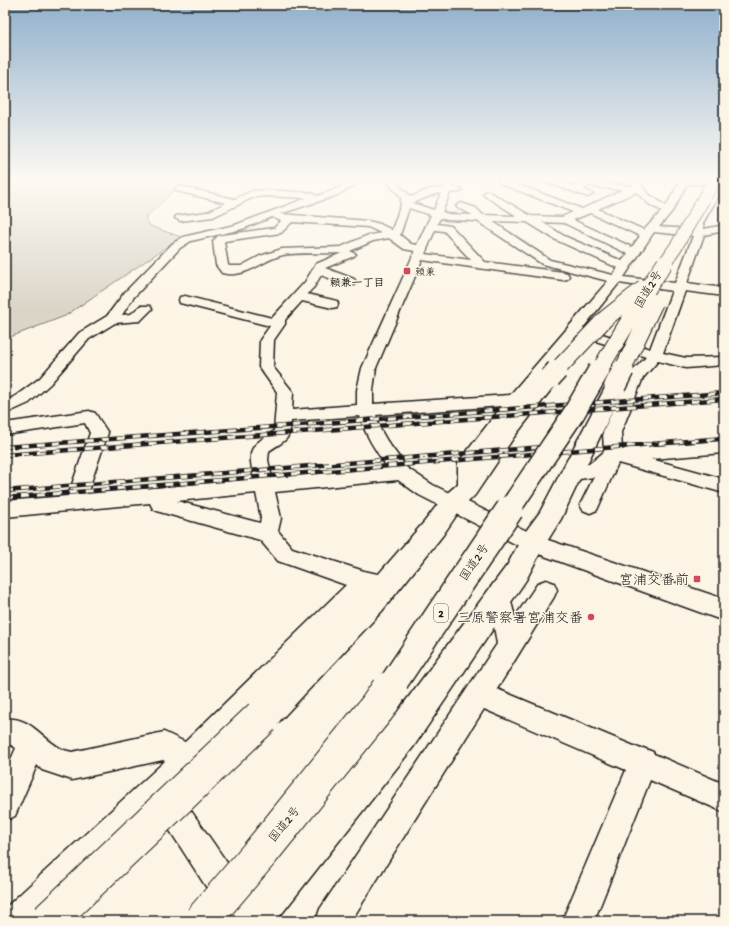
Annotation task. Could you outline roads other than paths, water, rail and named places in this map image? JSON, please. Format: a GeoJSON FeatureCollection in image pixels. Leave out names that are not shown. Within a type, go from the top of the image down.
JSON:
{"type":"FeatureCollection","features":[{"type":"Feature","properties":{"kind":"highway","name":"国道2号"},"geometry":{"type":"LineString","coordinates":[[202,921],[261,852],[377,708],[574,413],[650,284],[691,224]]}},
{"type":"Feature","properties":{"kind":"highway"},"geometry":{"type":"LineString","coordinates":[[251,921],[402,734],[517,572],[532,543],[549,519],[615,386],[662,288],[677,245]]}},
{"type":"Feature","properties":{"kind":"highway"},"geometry":{"type":"LineString","coordinates":[[48,921],[262,717],[372,602],[376,582],[434,528],[550,378],[605,320],[635,293],[650,284]]}},
{"type":"Feature","properties":{"kind":"street"},"geometry":{"type":"LineString","coordinates":[[5,409],[24,399],[45,381],[84,336],[112,319],[129,295],[176,246],[187,240],[243,224]]}},
{"type":"Feature","properties":{"kind":"street"},"geometry":{"type":"LineString","coordinates":[[283,224],[276,230],[222,238],[218,241],[222,265],[226,270],[244,269],[264,258],[282,252],[342,250],[375,236],[396,233],[399,224]]}},
{"type":"Feature","properties":{"kind":"street"},"geometry":{"type":"LineString","coordinates":[[368,224],[376,226],[392,234],[408,247],[420,253],[482,265],[593,280],[724,292]]}},
{"type":"Feature","properties":{"kind":"street"},"geometry":{"type":"LineString","coordinates":[[432,224],[369,368],[365,390],[367,411],[371,427],[401,473],[426,490],[459,496],[532,543],[724,610]]}},
{"type":"Feature","properties":{"kind":"street"},"geometry":{"type":"LineString","coordinates":[[440,224],[446,228],[482,265]]}},
{"type":"Feature","properties":{"kind":"street"},"geometry":{"type":"LineString","coordinates":[[489,224],[546,262],[614,282]]}},
{"type":"Feature","properties":{"kind":"street"},"geometry":{"type":"LineString","coordinates":[[538,224],[560,238],[624,266]]}},
{"type":"Feature","properties":{"kind":"street"},"geometry":{"type":"LineString","coordinates":[[575,224],[635,253]]}},
{"type":"Feature","properties":{"kind":"street"},"geometry":{"type":"LineString","coordinates":[[626,224],[649,232],[699,233],[724,228]]}},
{"type":"Feature","properties":{"kind":"street"},"geometry":{"type":"LineString","coordinates":[[459,496],[467,463],[515,400],[614,282],[624,266],[656,224]]}},
{"type":"Feature","properties":{"kind":"street"},"geometry":{"type":"LineString","coordinates":[[590,505],[613,455],[612,432],[636,376],[655,356],[681,287],[699,233],[698,224]]}},
{"type":"Feature","properties":{"kind":"street"},"geometry":{"type":"LineString","coordinates":[[267,533],[271,518],[259,460],[261,448],[282,434],[285,392],[266,367],[267,340],[278,324],[278,318],[310,284],[320,266],[357,251],[361,248],[359,244]]}},
{"type":"Feature","properties":{"kind":"street"},"geometry":{"type":"LineString","coordinates":[[318,270],[350,282]]}},
{"type":"Feature","properties":{"kind":"street"},"geometry":{"type":"LineString","coordinates":[[298,296],[332,304]]}},
{"type":"Feature","properties":{"kind":"street"},"geometry":{"type":"LineString","coordinates":[[184,300],[278,324]]}},
{"type":"Feature","properties":{"kind":"street"},"geometry":{"type":"LineString","coordinates":[[112,319],[135,318],[145,309]]}},
{"type":"Feature","properties":{"kind":"street"},"geometry":{"type":"LineString","coordinates":[[575,329],[655,356],[686,364],[724,361]]}},
{"type":"Feature","properties":{"kind":"street"},"geometry":{"type":"LineString","coordinates":[[284,416],[515,400]]}},
{"type":"Feature","properties":{"kind":"street"},"geometry":{"type":"LineString","coordinates":[[5,429],[89,417],[99,433],[75,502]]}},
{"type":"Feature","properties":{"kind":"street"},"geometry":{"type":"LineString","coordinates":[[572,473],[594,470],[613,455],[644,458],[724,447]]}},
{"type":"Feature","properties":{"kind":"street"},"geometry":{"type":"LineString","coordinates":[[644,458],[724,486]]}},
{"type":"Feature","properties":{"kind":"street"},"geometry":{"type":"LineString","coordinates":[[5,509],[264,487],[401,473]]}},
{"type":"Feature","properties":{"kind":"street"},"geometry":{"type":"LineString","coordinates":[[159,496],[160,504],[267,533],[285,555],[376,582]]}},
{"type":"Feature","properties":{"kind":"street"},"geometry":{"type":"LineString","coordinates":[[15,921],[376,582]]}},
{"type":"Feature","properties":{"kind":"street"},"geometry":{"type":"LineString","coordinates":[[332,921],[546,590]]}},
{"type":"Feature","properties":{"kind":"street"},"geometry":{"type":"LineString","coordinates":[[500,597],[510,647]]}},
{"type":"Feature","properties":{"kind":"street"},"geometry":{"type":"LineString","coordinates":[[479,694],[643,762],[724,798]]}},
{"type":"Feature","properties":{"kind":"street"},"geometry":{"type":"LineString","coordinates":[[5,732],[14,732],[32,743],[52,760],[72,766],[164,746],[188,758]]}},
{"type":"Feature","properties":{"kind":"street"},"geometry":{"type":"LineString","coordinates":[[5,806],[32,743]]}},
{"type":"Feature","properties":{"kind":"street"},"geometry":{"type":"LineString","coordinates":[[578,921],[643,762]]}},
{"type":"Feature","properties":{"kind":"street"},"geometry":{"type":"LineString","coordinates":[[159,787],[247,921]]}},
{"type":"Feature","properties":{"kind":"railway"},"geometry":{"type":"LineString","coordinates":[[5,447],[724,393]]}},
{"type":"Feature","properties":{"kind":"railway"},"geometry":{"type":"LineString","coordinates":[[5,455],[724,399]]}},
{"type":"Feature","properties":{"kind":"railway"},"geometry":{"type":"LineString","coordinates":[[5,498],[724,438]]}},
{"type":"Feature","properties":{"kind":"railway"},"geometry":{"type":"LineString","coordinates":[[5,491],[555,446]]}},
{"type":"Feature","properties":{"kind":"place","name":"頼兼"},"geometry":{"type":"Point","coordinates":[407,271]}},
{"type":"Feature","properties":{"kind":"place","name":"宮浦交番前"},"geometry":{"type":"Point","coordinates":[697,579]}},
{"type":"Feature","properties":{"kind":"place","name":"三原警察署宮浦交番"},"geometry":{"type":"Point","coordinates":[591,617]}},
{"type":"Feature","properties":{"kind":"district","name":"頼兼一丁目"},"geometry":{"type":"Point","coordinates":[357,282]}}]}
